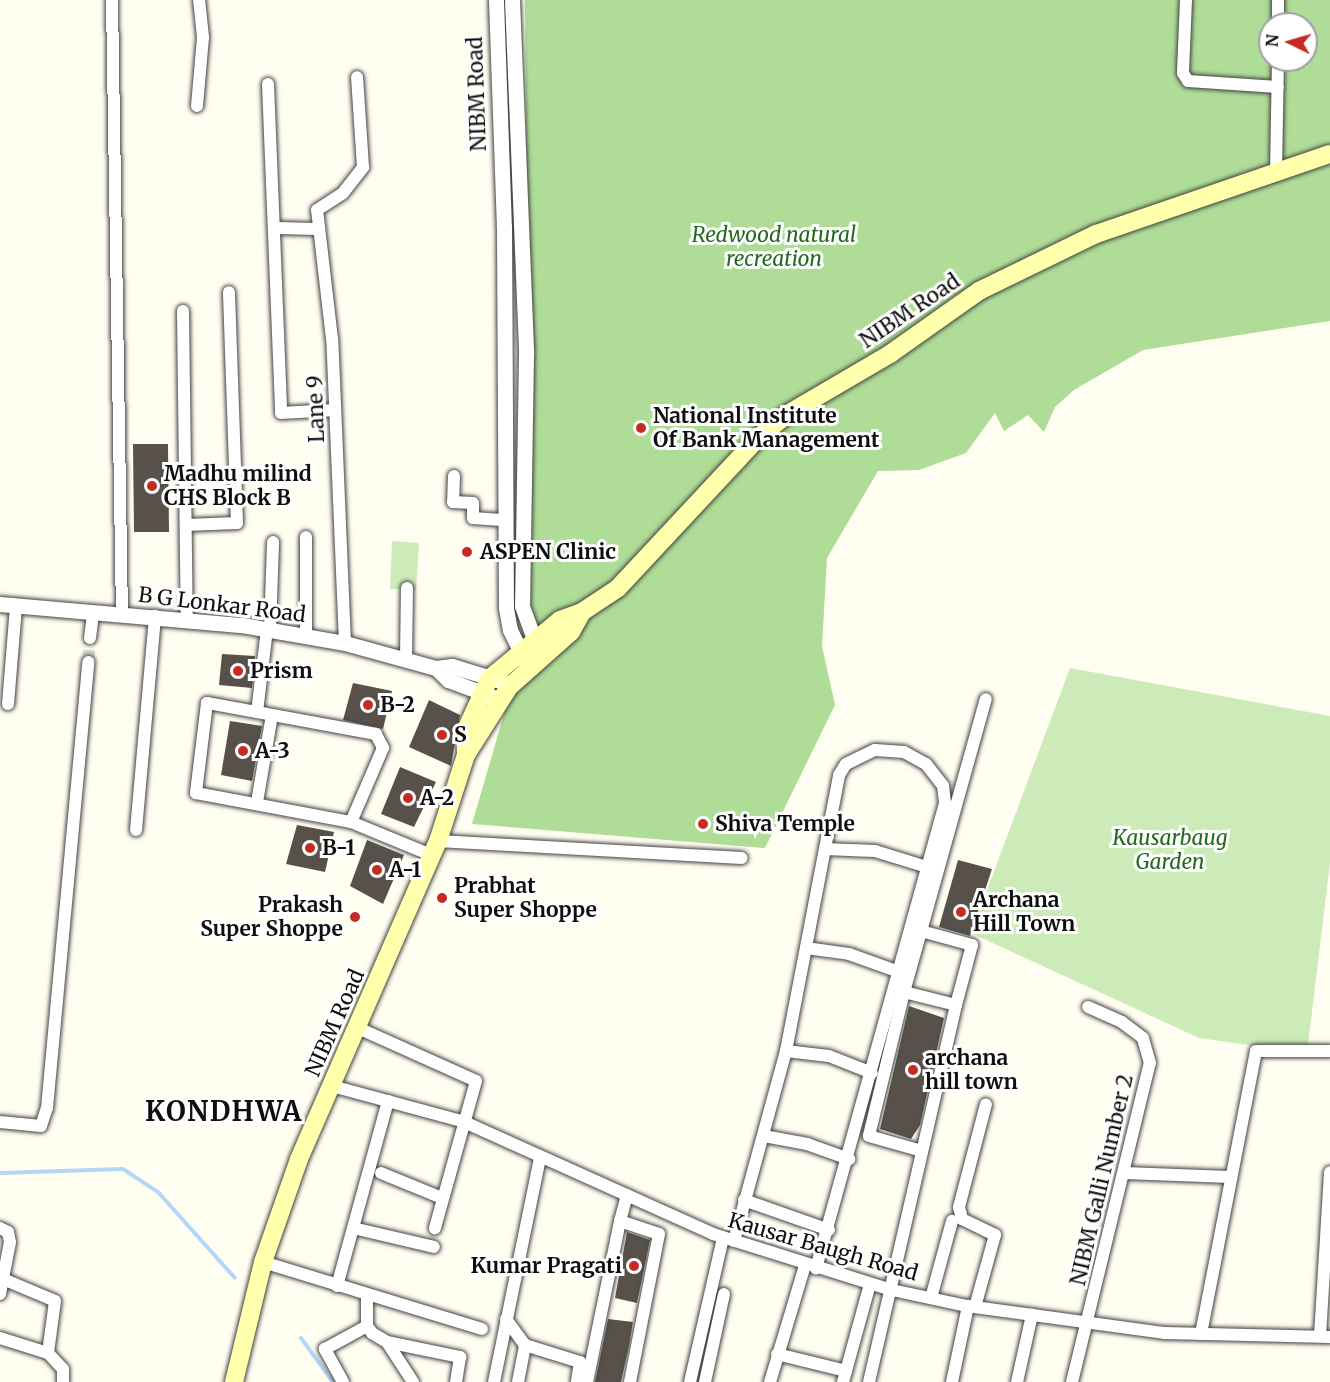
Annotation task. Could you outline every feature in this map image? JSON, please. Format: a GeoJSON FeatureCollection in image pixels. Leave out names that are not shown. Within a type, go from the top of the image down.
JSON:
{"type":"FeatureCollection","features":[{"type":"Feature","properties":{"kind":"main road","name":"NIBM Road"},"geometry":{"type":"LineString","coordinates":[[466,755],[465,732],[486,685],[518,653],[560,620],[582,612],[618,588],[665,542],[759,437],[979,291],[1096,234],[1330,154]]}},
{"type":"Feature","properties":{"kind":"main road","name":"NIBM Road"},"geometry":{"type":"LineString","coordinates":[[234,1382],[263,1262],[299,1159],[358,1028],[434,848],[466,755],[480,738],[505,692],[571,632],[582,612]]}},
{"type":"Feature","properties":{"kind":"street"},"geometry":{"type":"LineString","coordinates":[[112,0],[122,613]]}},
{"type":"Feature","properties":{"kind":"street"},"geometry":{"type":"LineString","coordinates":[[197,106],[203,37],[198,0]]}},
{"type":"Feature","properties":{"kind":"street","name":"NIBM Road"},"geometry":{"type":"LineString","coordinates":[[496,0],[506,608],[518,653],[536,663]]}},
{"type":"Feature","properties":{"kind":"street","name":"NIBM Road"},"geometry":{"type":"LineString","coordinates":[[512,0],[526,342],[522,606],[533,641],[536,663]]}},
{"type":"Feature","properties":{"kind":"street"},"geometry":{"type":"LineString","coordinates":[[1186,0],[1183,74],[1188,81],[1278,87]]}},
{"type":"Feature","properties":{"kind":"street"},"geometry":{"type":"LineString","coordinates":[[1276,173],[1278,72]]}},
{"type":"Feature","properties":{"kind":"street","name":"Lane 9"},"geometry":{"type":"LineString","coordinates":[[345,643],[335,410],[317,210],[343,193],[363,167],[357,76]]}},
{"type":"Feature","properties":{"kind":"street"},"geometry":{"type":"LineString","coordinates":[[268,84],[280,413],[335,410]]}},
{"type":"Feature","properties":{"kind":"street"},"geometry":{"type":"LineString","coordinates":[[274,228],[319,229]]}},
{"type":"Feature","properties":{"kind":"street"},"geometry":{"type":"LineString","coordinates":[[186,525],[237,523],[229,292]]}},
{"type":"Feature","properties":{"kind":"street"},"geometry":{"type":"LineString","coordinates":[[183,311],[187,620]]}},
{"type":"Feature","properties":{"kind":"street"},"geometry":{"type":"LineString","coordinates":[[454,476],[453,502],[473,503],[472,518],[506,520]]}},
{"type":"Feature","properties":{"kind":"street"},"geometry":{"type":"LineString","coordinates":[[306,537],[306,636]]}},
{"type":"Feature","properties":{"kind":"street"},"geometry":{"type":"LineString","coordinates":[[257,712],[268,630],[273,542]]}},
{"type":"Feature","properties":{"kind":"street"},"geometry":{"type":"LineString","coordinates":[[406,658],[407,588]]}},
{"type":"Feature","properties":{"kind":"street","name":"B G Lonkar Road"},"geometry":{"type":"LineString","coordinates":[[0,604],[155,616],[306,636],[406,658],[436,668],[448,680],[486,685],[505,692]]}},
{"type":"Feature","properties":{"kind":"street"},"geometry":{"type":"LineString","coordinates":[[8,705],[16,606]]}},
{"type":"Feature","properties":{"kind":"street"},"geometry":{"type":"LineString","coordinates":[[506,608],[522,606]]}},
{"type":"Feature","properties":{"kind":"street"},"geometry":{"type":"LineString","coordinates":[[90,638],[93,612]]}},
{"type":"Feature","properties":{"kind":"street"},"geometry":{"type":"LineString","coordinates":[[136,830],[155,616]]}},
{"type":"Feature","properties":{"kind":"street"},"geometry":{"type":"LineString","coordinates":[[0,1122],[41,1126],[47,1108],[88,662]]}},
{"type":"Feature","properties":{"kind":"street"},"geometry":{"type":"LineString","coordinates":[[922,1151],[869,1136],[904,992],[986,699]]}},
{"type":"Feature","properties":{"kind":"street"},"geometry":{"type":"LineString","coordinates":[[351,822],[383,747],[376,734],[207,703],[196,793],[257,802],[351,822],[434,848],[742,858]]}},
{"type":"Feature","properties":{"kind":"street"},"geometry":{"type":"LineString","coordinates":[[257,802],[272,715]]}},
{"type":"Feature","properties":{"kind":"street"},"geometry":{"type":"LineString","coordinates":[[690,1382],[729,1239],[764,1136],[786,1051],[840,775],[846,764],[874,750],[904,752],[926,764],[943,786],[945,804],[829,1230],[811,1267],[777,1354],[770,1382]]}},
{"type":"Feature","properties":{"kind":"street"},"geometry":{"type":"LineString","coordinates":[[825,849],[875,851],[927,867]]}},
{"type":"Feature","properties":{"kind":"street"},"geometry":{"type":"LineString","coordinates":[[869,1382],[956,1005],[972,945],[921,931]]}},
{"type":"Feature","properties":{"kind":"street"},"geometry":{"type":"LineString","coordinates":[[806,948],[849,954],[899,972]]}},
{"type":"Feature","properties":{"kind":"street"},"geometry":{"type":"LineString","coordinates":[[904,992],[956,1005]]}},
{"type":"Feature","properties":{"kind":"street","name":"NIBM Galli Number 2"},"geometry":{"type":"LineString","coordinates":[[1072,1382],[1150,1063],[1143,1038],[1122,1022],[1088,1007]]}},
{"type":"Feature","properties":{"kind":"street"},"geometry":{"type":"LineString","coordinates":[[358,1028],[472,1078],[477,1088],[462,1121],[435,1228]]}},
{"type":"Feature","properties":{"kind":"street"},"geometry":{"type":"LineString","coordinates":[[786,1051],[829,1056],[872,1073]]}},
{"type":"Feature","properties":{"kind":"street"},"geometry":{"type":"LineString","coordinates":[[1201,1334],[1256,1051],[1330,1051]]}},
{"type":"Feature","properties":{"kind":"street","name":"Kausar Baugh Road"},"geometry":{"type":"LineString","coordinates":[[332,1086],[462,1121],[627,1196],[729,1239],[811,1267],[892,1290],[971,1306],[1088,1323],[1201,1334],[1325,1336]]}},
{"type":"Feature","properties":{"kind":"street"},"geometry":{"type":"LineString","coordinates":[[337,1286],[388,1101]]}},
{"type":"Feature","properties":{"kind":"street"},"geometry":{"type":"LineString","coordinates":[[952,1382],[971,1306],[995,1234],[962,1219],[959,1208],[986,1104]]}},
{"type":"Feature","properties":{"kind":"street"},"geometry":{"type":"LineString","coordinates":[[764,1136],[807,1144],[849,1159]]}},
{"type":"Feature","properties":{"kind":"street"},"geometry":{"type":"LineString","coordinates":[[494,1382],[540,1157]]}},
{"type":"Feature","properties":{"kind":"street"},"geometry":{"type":"LineString","coordinates":[[1325,1336],[1330,1172]]}},
{"type":"Feature","properties":{"kind":"street"},"geometry":{"type":"LineString","coordinates":[[381,1173],[442,1198]]}},
{"type":"Feature","properties":{"kind":"street"},"geometry":{"type":"LineString","coordinates":[[1124,1173],[1230,1177]]}},
{"type":"Feature","properties":{"kind":"street"},"geometry":{"type":"LineString","coordinates":[[587,1382],[627,1196]]}},
{"type":"Feature","properties":{"kind":"street"},"geometry":{"type":"LineString","coordinates":[[744,1200],[829,1230]]}},
{"type":"Feature","properties":{"kind":"street"},"geometry":{"type":"LineString","coordinates":[[620,1221],[659,1234],[630,1382]]}},
{"type":"Feature","properties":{"kind":"street"},"geometry":{"type":"LineString","coordinates":[[931,1298],[952,1221]]}},
{"type":"Feature","properties":{"kind":"street"},"geometry":{"type":"LineString","coordinates":[[0,1228],[9,1237],[0,1294]]}},
{"type":"Feature","properties":{"kind":"street"},"geometry":{"type":"LineString","coordinates":[[353,1228],[434,1247]]}},
{"type":"Feature","properties":{"kind":"street"},"geometry":{"type":"LineString","coordinates":[[263,1262],[482,1329]]}},
{"type":"Feature","properties":{"kind":"street"},"geometry":{"type":"LineString","coordinates":[[3,1279],[55,1301],[48,1353]]}},
{"type":"Feature","properties":{"kind":"street"},"geometry":{"type":"LineString","coordinates":[[777,1354],[844,1377],[870,1284]]}},
{"type":"Feature","properties":{"kind":"street"},"geometry":{"type":"LineString","coordinates":[[705,1382],[724,1294]]}},
{"type":"Feature","properties":{"kind":"street"},"geometry":{"type":"LineString","coordinates":[[367,1295],[367,1326]]}},
{"type":"Feature","properties":{"kind":"street"},"geometry":{"type":"LineString","coordinates":[[1017,1382],[1032,1315]]}},
{"type":"Feature","properties":{"kind":"street"},"geometry":{"type":"LineString","coordinates":[[506,1319],[525,1345],[579,1362],[577,1382]]}},
{"type":"Feature","properties":{"kind":"street"},"geometry":{"type":"LineString","coordinates":[[367,1326],[387,1342],[413,1382]]}},
{"type":"Feature","properties":{"kind":"street"},"geometry":{"type":"LineString","coordinates":[[343,1382],[325,1349],[367,1326]]}},
{"type":"Feature","properties":{"kind":"street"},"geometry":{"type":"LineString","coordinates":[[0,1338],[48,1353],[63,1369],[63,1382]]}},
{"type":"Feature","properties":{"kind":"street"},"geometry":{"type":"LineString","coordinates":[[387,1342],[460,1357],[456,1382]]}},
{"type":"Feature","properties":{"kind":"street"},"geometry":{"type":"LineString","coordinates":[[700,1342],[713,1345]]}},
{"type":"Feature","properties":{"kind":"street"},"geometry":{"type":"LineString","coordinates":[[518,1382],[525,1345]]}},
{"type":"Feature","properties":{"kind":"green space","name":"Redwood natural recreation"},"geometry":{"type":"Polygon","coordinates":[[[525,0],[1330,0],[1330,321],[1143,350],[1074,390],[1055,407],[1044,432],[1028,415],[1004,431],[995,413],[966,453],[919,470],[878,471],[827,558],[822,646],[835,705],[765,848],[472,824],[531,621],[525,0]]]}},
{"type":"Feature","properties":{"kind":"green space"},"geometry":{"type":"Polygon","coordinates":[[[392,541],[419,543],[416,590],[390,589],[392,541]]]}},
{"type":"Feature","properties":{"kind":"green space","name":"Kausarbaug Garden"},"geometry":{"type":"Polygon","coordinates":[[[1070,668],[1330,716],[1330,863],[1307,1053],[1199,1038],[971,933],[1070,668]]]}},
{"type":"Feature","properties":{"kind":"building","name":"Madhu milind CHS Block B"},"geometry":{"type":"Polygon","coordinates":[[[133,444],[168,444],[169,532],[134,532],[133,444]]]}},
{"type":"Feature","properties":{"kind":"building","name":"Prism"},"geometry":{"type":"Polygon","coordinates":[[[222,654],[255,656],[252,688],[219,685],[222,654]]]}},
{"type":"Feature","properties":{"kind":"building","name":"B-2"},"geometry":{"type":"Polygon","coordinates":[[[353,683],[392,691],[383,729],[343,720],[353,683]]]}},
{"type":"Feature","properties":{"kind":"building","name":"S"},"geometry":{"type":"Polygon","coordinates":[[[429,700],[460,715],[451,766],[409,747],[429,700]]]}},
{"type":"Feature","properties":{"kind":"building","name":"A-3"},"geometry":{"type":"Polygon","coordinates":[[[230,721],[262,726],[252,781],[221,775],[230,721]]]}},
{"type":"Feature","properties":{"kind":"building","name":"A-2"},"geometry":{"type":"Polygon","coordinates":[[[400,767],[436,782],[414,827],[381,814],[400,767]]]}},
{"type":"Feature","properties":{"kind":"building","name":"B-1"},"geometry":{"type":"Polygon","coordinates":[[[297,825],[334,832],[325,872],[286,864],[297,825]]]}},
{"type":"Feature","properties":{"kind":"building","name":"A-1"},"geometry":{"type":"Polygon","coordinates":[[[367,840],[404,855],[383,904],[350,886],[367,840]]]}},
{"type":"Feature","properties":{"kind":"building","name":"Archana Hill Town"},"geometry":{"type":"Polygon","coordinates":[[[958,860],[992,869],[970,936],[939,927],[958,860]]]}},
{"type":"Feature","properties":{"kind":"building","name":"archana hill town"},"geometry":{"type":"Polygon","coordinates":[[[909,1006],[944,1018],[920,1125],[911,1139],[880,1129],[909,1006]]]}},
{"type":"Feature","properties":{"kind":"building","name":"Kumar Pragati"},"geometry":{"type":"Polygon","coordinates":[[[627,1232],[650,1240],[637,1303],[615,1298],[627,1232]]]}},
{"type":"Feature","properties":{"kind":"building","name":"Kumar Pragati"},"geometry":{"type":"Polygon","coordinates":[[[608,1319],[633,1322],[629,1346],[621,1382],[595,1382],[608,1319]]]}},
{"type":"Feature","properties":{"kind":"waterway"},"geometry":{"type":"LineString","coordinates":[[0,1173],[123,1169],[158,1192],[235,1278]]}},
{"type":"Feature","properties":{"kind":"waterway"},"geometry":{"type":"LineString","coordinates":[[301,1338],[333,1382]]}},
{"type":"Feature","properties":{"kind":"tunnel"},"geometry":{"type":"LineString","coordinates":[[88,662],[90,638]]}},
{"type":"Feature","properties":{"kind":"place","name":"National Institute Of Bank Management"},"geometry":{"type":"Point","coordinates":[641,428]}},
{"type":"Feature","properties":{"kind":"place","name":"Madhu milind CHS Block B"},"geometry":{"type":"Point","coordinates":[152,486]}},
{"type":"Feature","properties":{"kind":"place","name":"ASPEN Clinic"},"geometry":{"type":"Point","coordinates":[467,552]}},
{"type":"Feature","properties":{"kind":"place","name":"Prism"},"geometry":{"type":"Point","coordinates":[238,671]}},
{"type":"Feature","properties":{"kind":"place","name":"B-2"},"geometry":{"type":"Point","coordinates":[368,705]}},
{"type":"Feature","properties":{"kind":"place","name":"S"},"geometry":{"type":"Point","coordinates":[442,735]}},
{"type":"Feature","properties":{"kind":"place","name":"A-3"},"geometry":{"type":"Point","coordinates":[243,751]}},
{"type":"Feature","properties":{"kind":"place","name":"A-2"},"geometry":{"type":"Point","coordinates":[408,798]}},
{"type":"Feature","properties":{"kind":"place","name":"Shiva Temple"},"geometry":{"type":"Point","coordinates":[703,824]}},
{"type":"Feature","properties":{"kind":"place","name":"B-1"},"geometry":{"type":"Point","coordinates":[310,848]}},
{"type":"Feature","properties":{"kind":"place","name":"A-1"},"geometry":{"type":"Point","coordinates":[377,870]}},
{"type":"Feature","properties":{"kind":"place","name":"Prabhat Super Shoppe"},"geometry":{"type":"Point","coordinates":[442,898]}},
{"type":"Feature","properties":{"kind":"place","name":"Archana Hill Town"},"geometry":{"type":"Point","coordinates":[961,912]}},
{"type":"Feature","properties":{"kind":"place","name":"Prakash Super Shoppe"},"geometry":{"type":"Point","coordinates":[355,917]}},
{"type":"Feature","properties":{"kind":"place","name":"archana hill town"},"geometry":{"type":"Point","coordinates":[913,1070]}},
{"type":"Feature","properties":{"kind":"place","name":"Kumar Pragati"},"geometry":{"type":"Point","coordinates":[634,1266]}},
{"type":"Feature","properties":{"kind":"district","name":"KONDHWA"},"geometry":{"type":"Point","coordinates":[224,1112]}}]}
